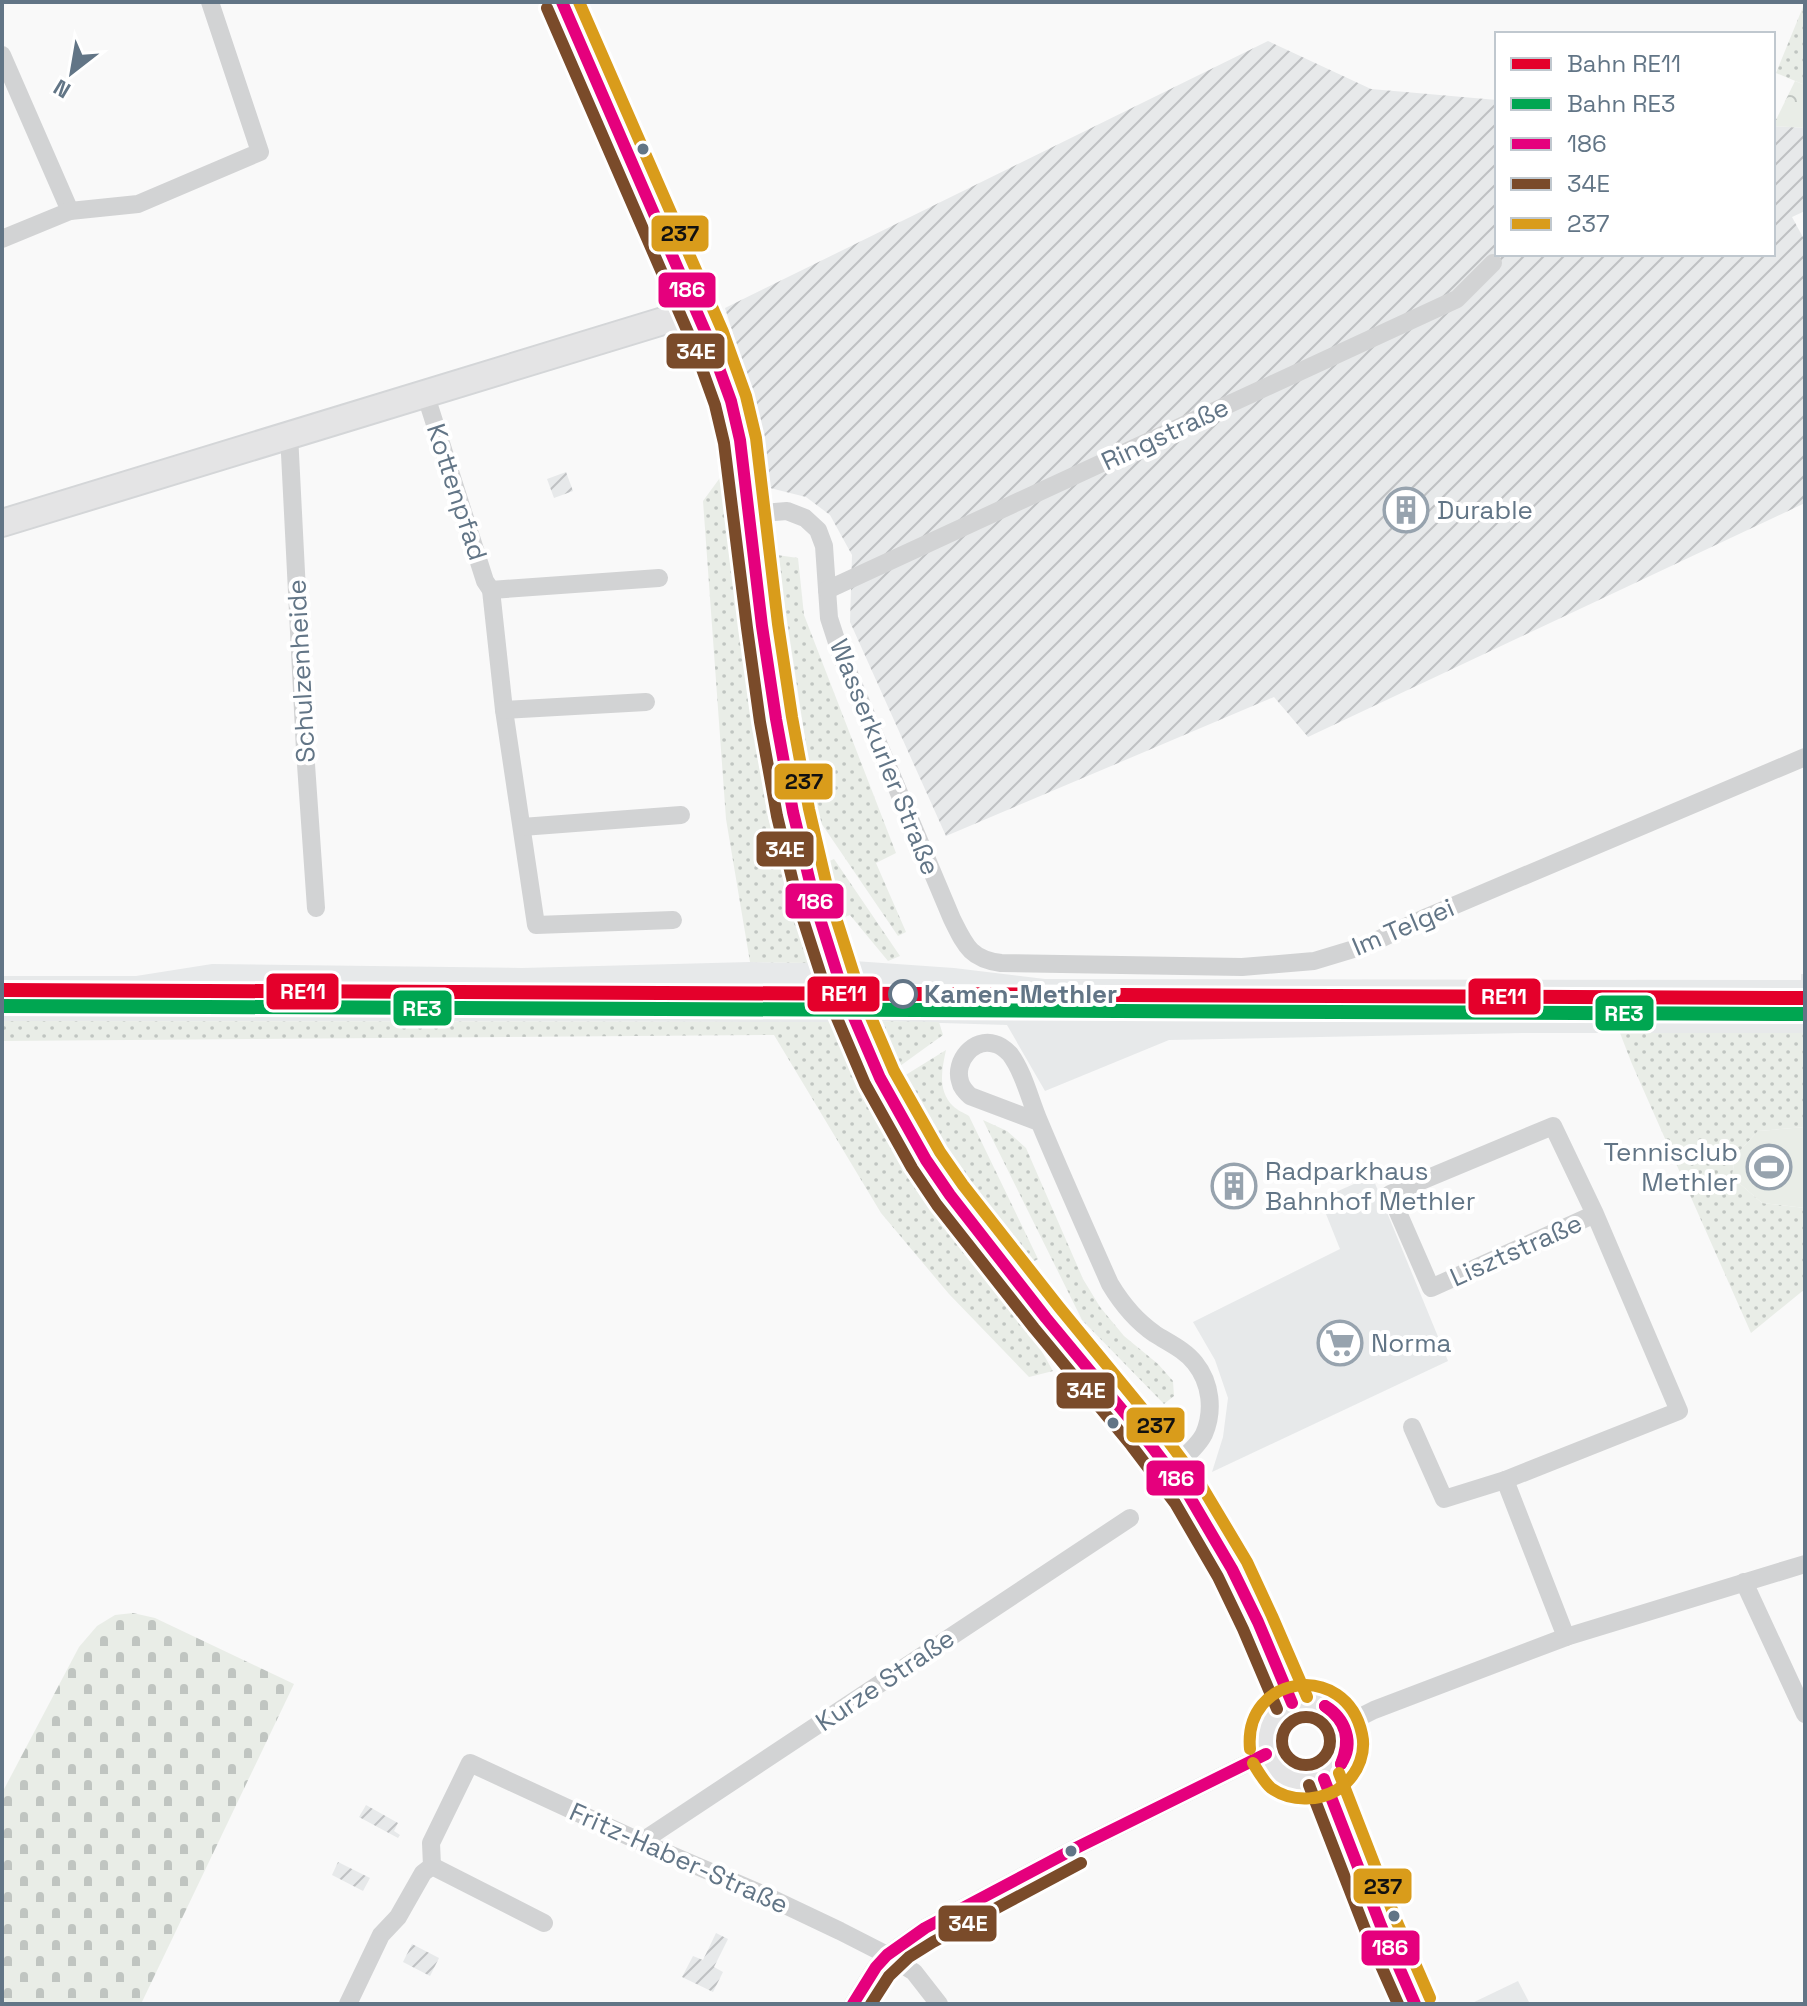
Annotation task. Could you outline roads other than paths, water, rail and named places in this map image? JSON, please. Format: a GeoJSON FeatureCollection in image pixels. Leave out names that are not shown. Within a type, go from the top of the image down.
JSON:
{"type":"FeatureCollection","features":[{"type":"Feature","properties":{"kind":"main road"},"geometry":{"type":"LineString","coordinates":[[562,2],[734,406],[759,597],[795,827],[825,939],[871,1059],[926,1161],[1062,1337],[1124,1410],[1206,1521],[1255,1614],[1292,1703]]}},
{"type":"Feature","properties":{"kind":"main road"},"geometry":{"type":"LineString","coordinates":[[2,523],[696,311]]}},
{"type":"Feature","properties":{"kind":"main road"},"geometry":{"type":"LineString","coordinates":[[1304,1700],[1327,1706],[1344,1725],[1347,1750],[1335,1772],[1324,1779],[1310,1783],[1283,1777],[1266,1754],[1266,1729],[1281,1709],[1292,1703],[1304,1700]]}},
{"type":"Feature","properties":{"kind":"main road"},"geometry":{"type":"LineString","coordinates":[[1324,1779],[1415,2004]]}},
{"type":"Feature","properties":{"kind":"street"},"geometry":{"type":"LineString","coordinates":[[2,239],[70,211],[138,204],[260,152],[210,2]]}},
{"type":"Feature","properties":{"kind":"street"},"geometry":{"type":"LineString","coordinates":[[2,55],[70,211]]}},
{"type":"Feature","properties":{"kind":"street","name":"Ringstraße"},"geometry":{"type":"LineString","coordinates":[[827,590],[1457,299],[1493,263]]}},
{"type":"Feature","properties":{"kind":"street","name":"Kottenpfad"},"geometry":{"type":"LineString","coordinates":[[425,393],[485,581],[491,590],[504,710],[536,925],[673,920]]}},
{"type":"Feature","properties":{"kind":"street","name":"Schulzenheide"},"geometry":{"type":"LineString","coordinates":[[289,434],[316,908]]}},
{"type":"Feature","properties":{"kind":"street","name":"Wasserkurler Straße"},"geometry":{"type":"LineString","coordinates":[[749,514],[787,511],[805,518],[818,530],[824,546],[829,618],[841,655],[952,919],[964,944],[975,955]]}},
{"type":"Feature","properties":{"kind":"street","name":"Kottenpfad"},"geometry":{"type":"LineString","coordinates":[[491,590],[659,578]]}},
{"type":"Feature","properties":{"kind":"street"},"geometry":{"type":"LineString","coordinates":[[504,710],[646,702]]}},
{"type":"Feature","properties":{"kind":"street","name":"Im Telgei"},"geometry":{"type":"LineString","coordinates":[[975,955],[1001,963],[1212,967],[1314,961],[1367,945],[1805,757]]}},
{"type":"Feature","properties":{"kind":"street"},"geometry":{"type":"LineString","coordinates":[[522,827],[681,815]]}},
{"type":"Feature","properties":{"kind":"street"},"geometry":{"type":"LineString","coordinates":[[1039,1122],[970,1096],[959,1079],[961,1063],[970,1050],[978,1044],[995,1044],[1010,1055],[1120,1302],[1154,1333],[1195,1363],[1205,1380],[1210,1397],[1203,1435],[1170,1470]]}},
{"type":"Feature","properties":{"kind":"street","name":"Lisztstraße"},"geometry":{"type":"LineString","coordinates":[[1412,1427],[1444,1499],[1505,1480],[1679,1411],[1595,1214],[1553,1126],[1390,1194],[1431,1288],[1595,1214]]}},
{"type":"Feature","properties":{"kind":"street"},"geometry":{"type":"LineString","coordinates":[[1505,1480],[1566,1637]]}},
{"type":"Feature","properties":{"kind":"street","name":"Kurze Straße"},"geometry":{"type":"LineString","coordinates":[[641,1842],[1130,1518]]}},
{"type":"Feature","properties":{"kind":"street"},"geometry":{"type":"LineString","coordinates":[[1344,1725],[1374,1710],[1566,1637],[1805,1564]]}},
{"type":"Feature","properties":{"kind":"street"},"geometry":{"type":"LineString","coordinates":[[1744,1582],[1805,1714]]}},
{"type":"Feature","properties":{"kind":"street"},"geometry":{"type":"LineString","coordinates":[[853,2004],[887,1955],[925,1928],[1074,1849],[1266,1754]]}},
{"type":"Feature","properties":{"kind":"street","name":"Fritz-Haber-Straße"},"geometry":{"type":"LineString","coordinates":[[432,1866],[431,1843],[470,1763],[762,1894],[887,1955],[914,1972],[939,2004]]}},
{"type":"Feature","properties":{"kind":"street"},"geometry":{"type":"LineString","coordinates":[[348,2004],[381,1935],[398,1917],[423,1873],[432,1866],[544,1923]]}},
{"type":"Feature","properties":{"kind":"rail line","name":"RE11"},"geometry":{"type":"LineString","coordinates":[[2,990],[1805,998]]}},
{"type":"Feature","properties":{"kind":"rail line","name":"RE3"},"geometry":{"type":"LineString","coordinates":[[2,1006],[1805,1014]]}},
{"type":"Feature","properties":{"kind":"place","name":"Durable"},"geometry":{"type":"Point","coordinates":[1406,510]}},
{"type":"Feature","properties":{"kind":"place","name":"Kamen-Methler"},"geometry":{"type":"Point","coordinates":[903,994]}},
{"type":"Feature","properties":{"kind":"place","name":"Tennisclub Methler"},"geometry":{"type":"Point","coordinates":[1769,1167]}},
{"type":"Feature","properties":{"kind":"place","name":"Radparkhaus Bahnhof Methler"},"geometry":{"type":"Point","coordinates":[1234,1186]}},
{"type":"Feature","properties":{"kind":"place","name":"Norma"},"geometry":{"type":"Point","coordinates":[1340,1343]}}]}
